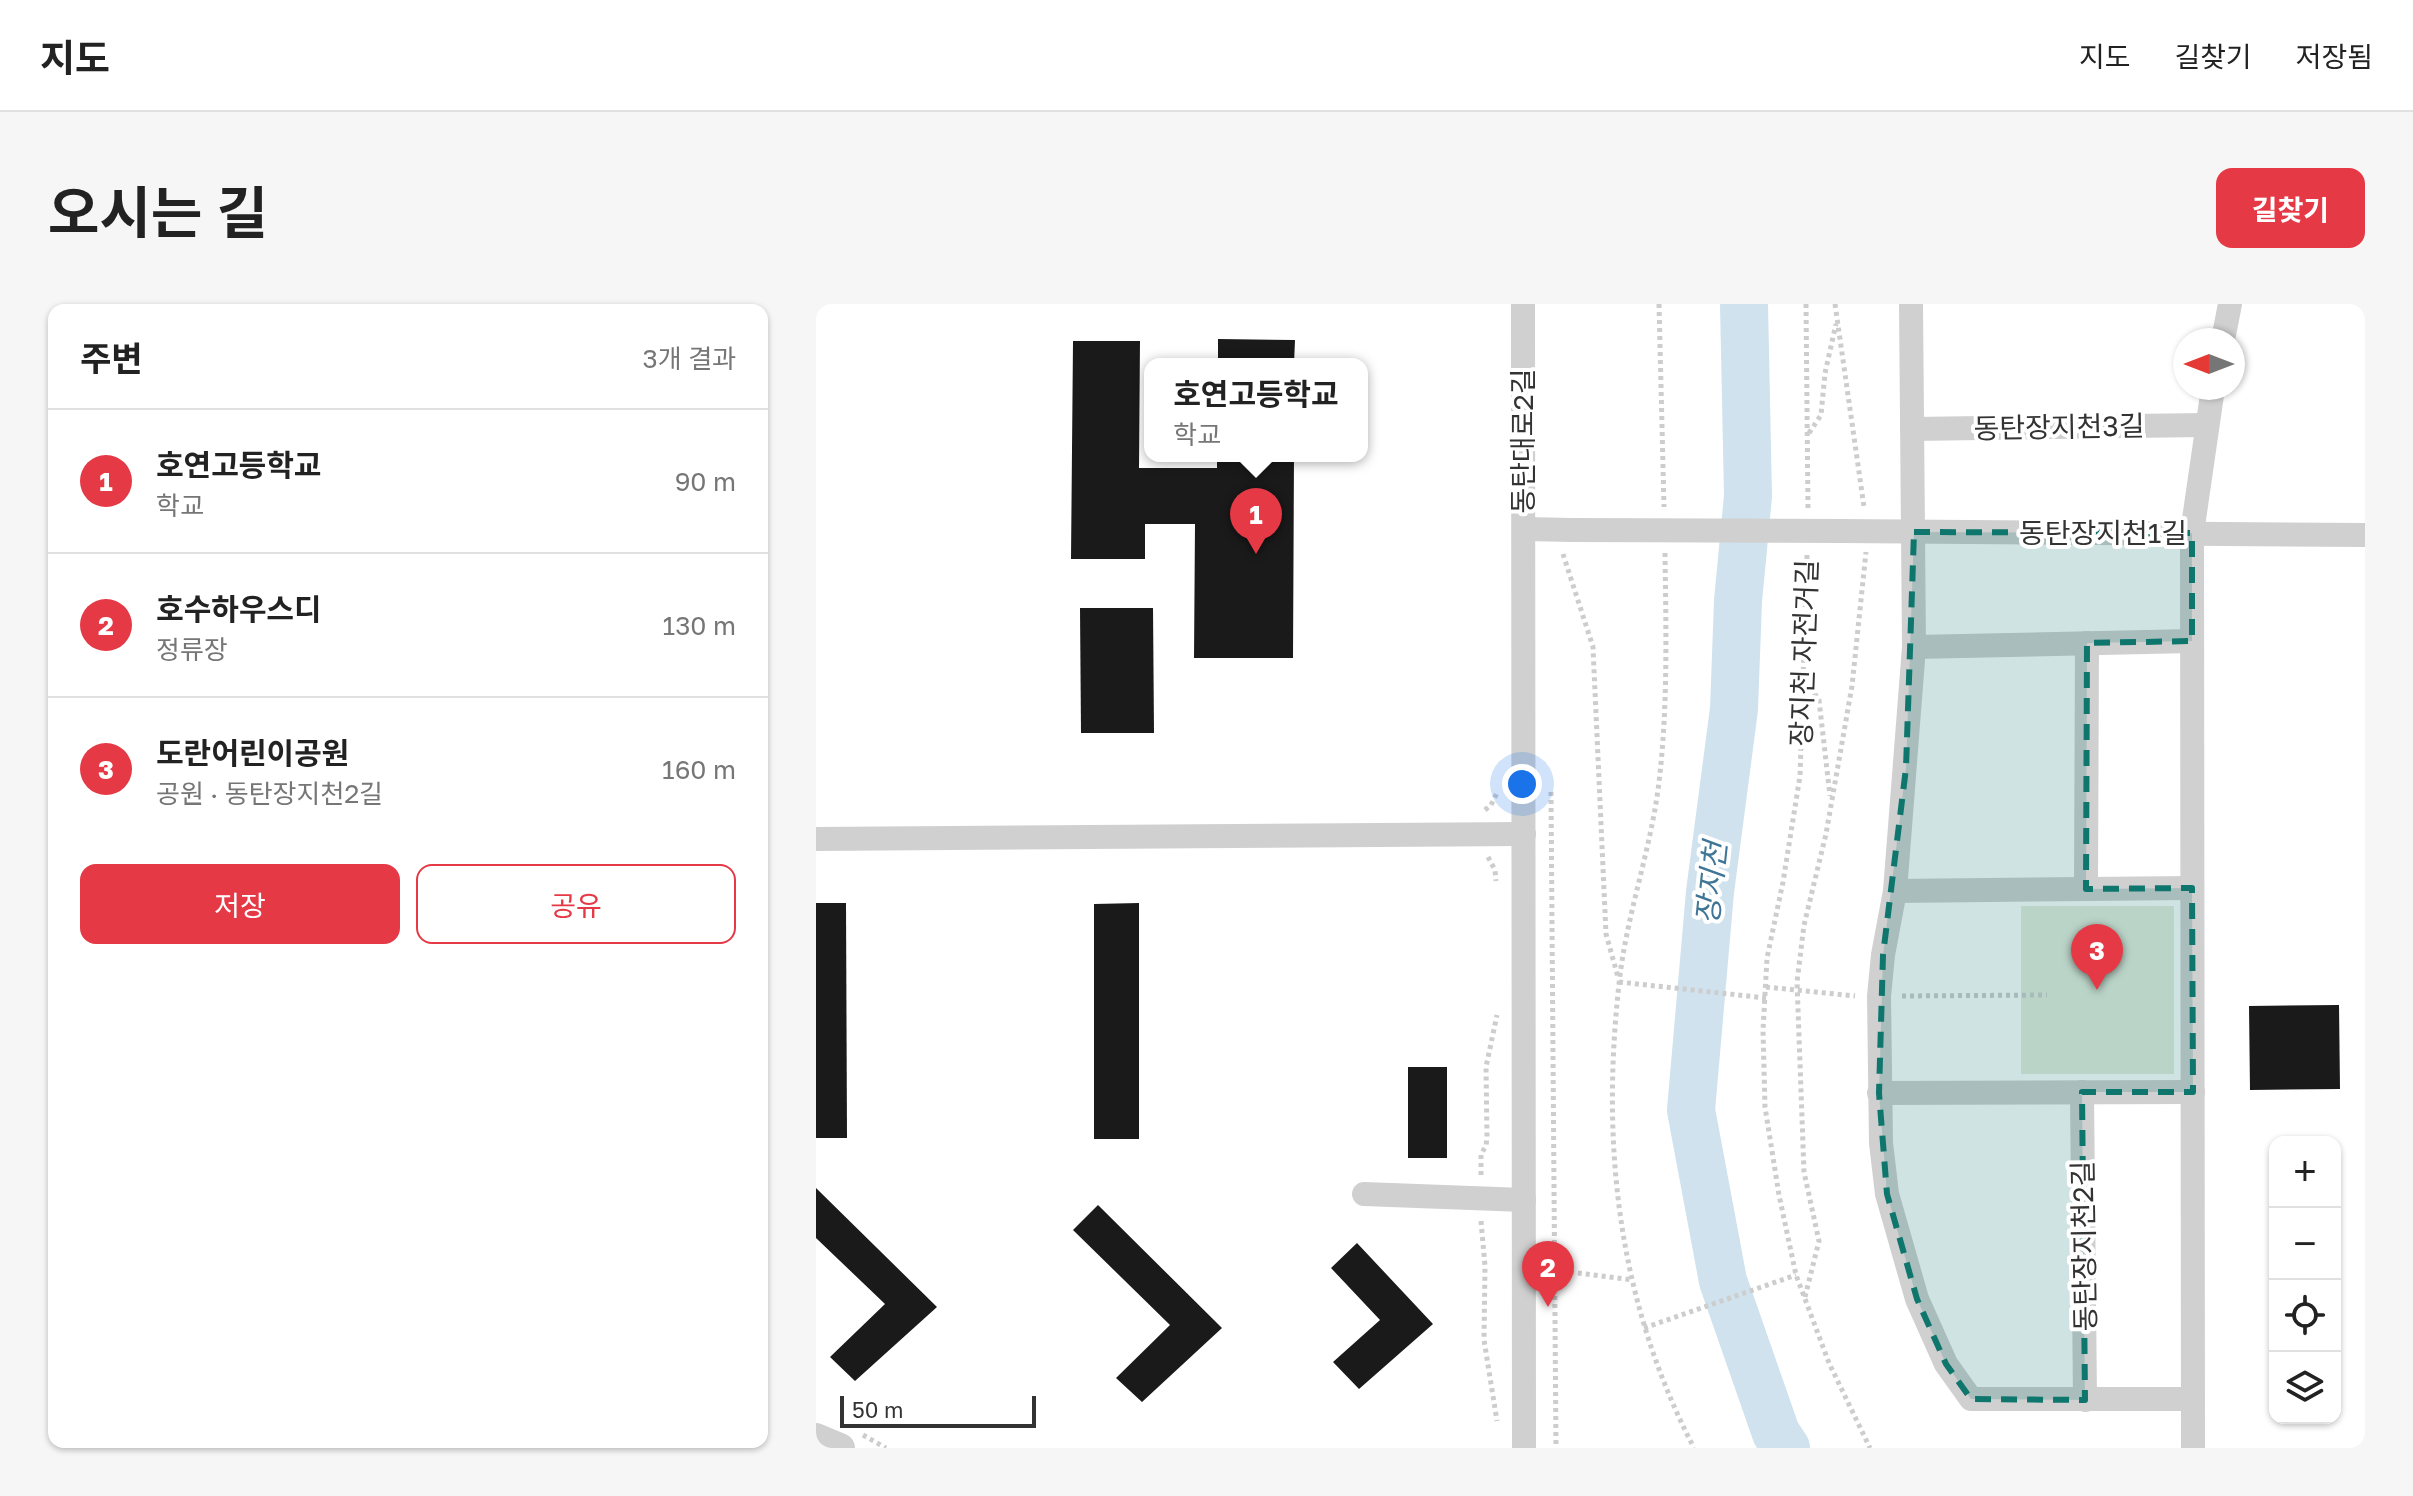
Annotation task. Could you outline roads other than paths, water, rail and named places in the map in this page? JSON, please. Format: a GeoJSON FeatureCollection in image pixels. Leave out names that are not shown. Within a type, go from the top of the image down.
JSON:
{"type":"FeatureCollection","features":[{"type":"Feature","properties":{"kind":"street","name":"동탄대로2길"},"geometry":{"type":"LineString","coordinates":[[1523,304],[1524,529],[1567,539],[1841,531]]}},
{"type":"Feature","properties":{"kind":"street"},"geometry":{"type":"LineString","coordinates":[[1911,304],[1914,647],[1895,891],[1879,996],[1879,1093],[1887,1194],[1917,1299],[1946,1364],[1971,1399],[2193,1399]]}},
{"type":"Feature","properties":{"kind":"street"},"geometry":{"type":"LineString","coordinates":[[2225,328],[2230,304]]}},
{"type":"Feature","properties":{"kind":"street"},"geometry":{"type":"LineString","coordinates":[[2193,1448],[2192,533],[2211,400]]}},
{"type":"Feature","properties":{"kind":"street","name":"동탄장지천3길"},"geometry":{"type":"LineString","coordinates":[[1912,429],[2206,425]]}},
{"type":"Feature","properties":{"kind":"street"},"geometry":{"type":"LineString","coordinates":[[1524,529],[1524,1448]]}},
{"type":"Feature","properties":{"kind":"street","name":"동탄장지천1길"},"geometry":{"type":"LineString","coordinates":[[1841,531],[2365,535]]}},
{"type":"Feature","properties":{"kind":"street"},"geometry":{"type":"LineString","coordinates":[[1914,647],[2192,641]]}},
{"type":"Feature","properties":{"kind":"street"},"geometry":{"type":"LineString","coordinates":[[2086,889],[2087,643]]}},
{"type":"Feature","properties":{"kind":"street"},"geometry":{"type":"LineString","coordinates":[[816,839],[1524,834]]}},
{"type":"Feature","properties":{"kind":"street"},"geometry":{"type":"LineString","coordinates":[[1895,891],[2192,888]]}},
{"type":"Feature","properties":{"kind":"street","name":"동탄장지천2길"},"geometry":{"type":"LineString","coordinates":[[2082,1092],[2085,1400]]}},
{"type":"Feature","properties":{"kind":"street"},"geometry":{"type":"LineString","coordinates":[[1879,1093],[2193,1092]]}},
{"type":"Feature","properties":{"kind":"street"},"geometry":{"type":"LineString","coordinates":[[1364,1194],[1524,1200]]}},
{"type":"Feature","properties":{"kind":"street"},"geometry":{"type":"LineString","coordinates":[[816,1438],[840,1448]]}},
{"type":"Feature","properties":{"kind":"waterway","name":"장지천"},"geometry":{"type":"LineString","coordinates":[[1744,304],[1748,496],[1738,601],[1734,709],[1710,892],[1691,1110],[1723,1281],[1776,1433],[1786,1448]]}},
{"type":"Feature","properties":{"kind":"place","name":"호연고등학교"},"geometry":{"type":"Point","coordinates":[1256,554]}},
{"type":"Feature","properties":{"kind":"place","name":"도란어린이공원"},"geometry":{"type":"Point","coordinates":[2097,990]}},
{"type":"Feature","properties":{"kind":"place","name":"호수하우스디"},"geometry":{"type":"Point","coordinates":[1548,1307]}}]}
